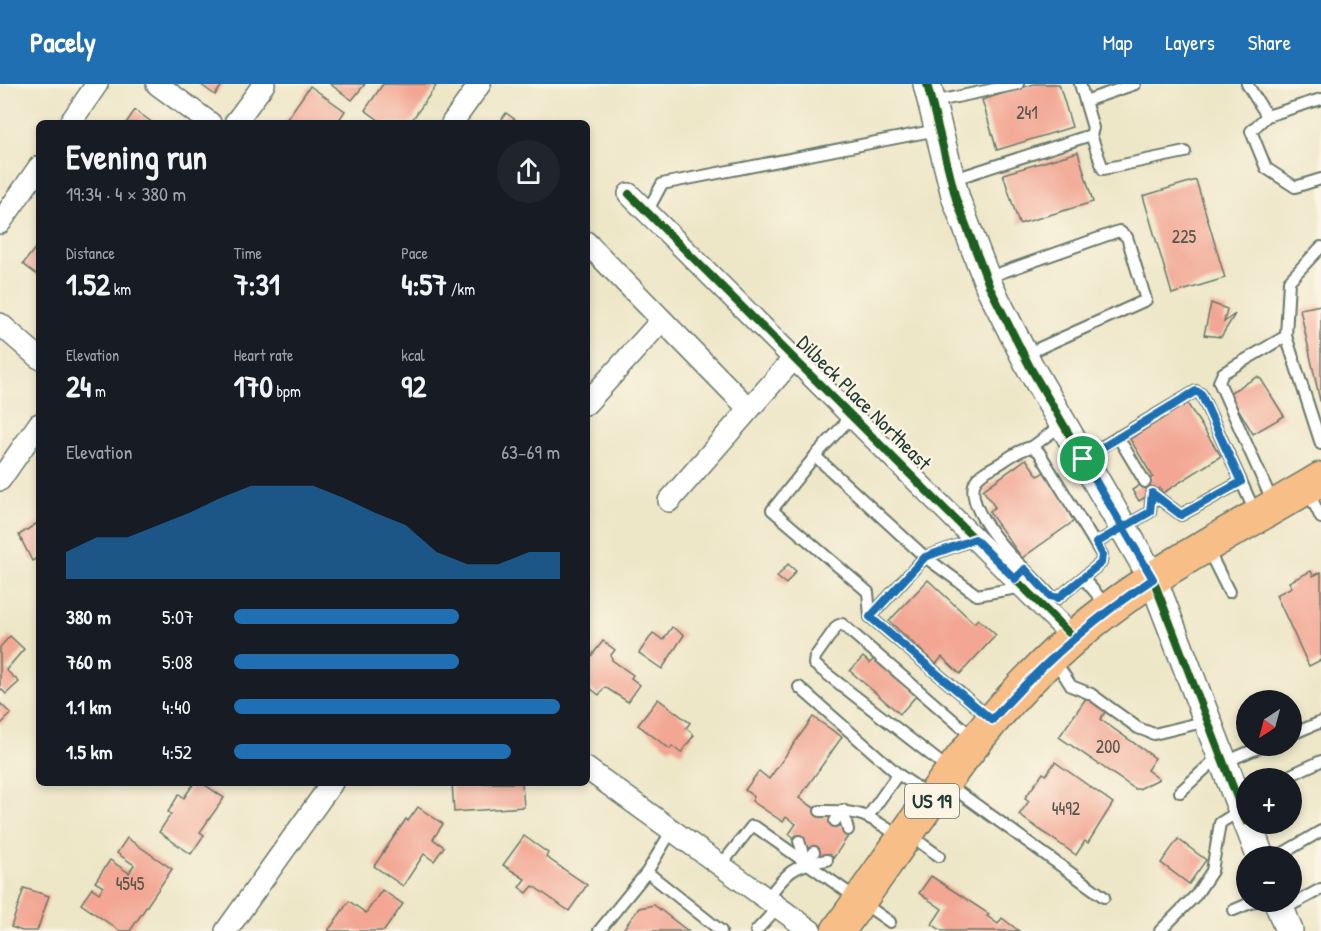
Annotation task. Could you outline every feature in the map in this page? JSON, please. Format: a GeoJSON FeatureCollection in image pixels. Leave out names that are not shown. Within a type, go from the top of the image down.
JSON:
{"type":"FeatureCollection","features":[{"type":"Feature","properties":{"kind":"main road","name":"US 19"},"geometry":{"type":"LineString","coordinates":[[838,931],[984,730],[1063,647],[1109,609],[1153,579],[1314,483]]}},
{"type":"Feature","properties":{"kind":"street"},"geometry":{"type":"LineString","coordinates":[[72,120],[97,84]]}},
{"type":"Feature","properties":{"kind":"street"},"geometry":{"type":"LineString","coordinates":[[157,84],[206,120]]}},
{"type":"Feature","properties":{"kind":"street"},"geometry":{"type":"LineString","coordinates":[[237,120],[264,84]]}},
{"type":"Feature","properties":{"kind":"street"},"geometry":{"type":"LineString","coordinates":[[454,120],[480,84]]}},
{"type":"Feature","properties":{"kind":"street"},"geometry":{"type":"LineString","coordinates":[[929,93],[951,180],[986,278],[1024,355],[1153,579],[1236,791]]}},
{"type":"Feature","properties":{"kind":"street"},"geometry":{"type":"LineString","coordinates":[[0,223],[36,171]]}},
{"type":"Feature","properties":{"kind":"street","name":"Dilbeck Place Northeast"},"geometry":{"type":"LineString","coordinates":[[629,194],[975,539],[1021,578],[1063,647]]}},
{"type":"Feature","properties":{"kind":"street"},"geometry":{"type":"LineString","coordinates":[[590,246],[749,409]]}},
{"type":"Feature","properties":{"kind":"street"},"geometry":{"type":"LineString","coordinates":[[590,400],[662,320]]}},
{"type":"Feature","properties":{"kind":"street"},"geometry":{"type":"LineString","coordinates":[[0,324],[36,355]]}},
{"type":"Feature","properties":{"kind":"street"},"geometry":{"type":"LineString","coordinates":[[669,501],[794,358]]}},
{"type":"Feature","properties":{"kind":"street"},"geometry":{"type":"LineString","coordinates":[[0,480],[36,428]]}},
{"type":"Feature","properties":{"kind":"street"},"geometry":{"type":"LineString","coordinates":[[590,771],[811,931]]}},
{"type":"Feature","properties":{"kind":"street"},"geometry":{"type":"LineString","coordinates":[[226,931],[330,786]]}},
{"type":"Feature","properties":{"kind":"lane"},"geometry":{"type":"LineString","coordinates":[[929,93],[1018,84]]}},
{"type":"Feature","properties":{"kind":"lane"},"geometry":{"type":"LineString","coordinates":[[1080,84],[1094,128],[1091,135],[1103,169],[1185,152]]}},
{"type":"Feature","properties":{"kind":"lane"},"geometry":{"type":"LineString","coordinates":[[1085,101],[1135,84]]}},
{"type":"Feature","properties":{"kind":"lane"},"geometry":{"type":"LineString","coordinates":[[1247,84],[1267,116]]}},
{"type":"Feature","properties":{"kind":"lane"},"geometry":{"type":"LineString","coordinates":[[1321,99],[1267,116],[1251,131],[1266,168],[1295,187],[1321,179]]}},
{"type":"Feature","properties":{"kind":"lane"},"geometry":{"type":"LineString","coordinates":[[647,212],[662,184],[938,130]]}},
{"type":"Feature","properties":{"kind":"lane"},"geometry":{"type":"LineString","coordinates":[[951,180],[1091,135]]}},
{"type":"Feature","properties":{"kind":"lane"},"geometry":{"type":"LineString","coordinates":[[986,278],[1119,231],[1127,237],[1146,300],[1024,355]]}},
{"type":"Feature","properties":{"kind":"lane"},"geometry":{"type":"LineString","coordinates":[[1321,247],[1289,281],[1286,336],[1321,444]]}},
{"type":"Feature","properties":{"kind":"lane"},"geometry":{"type":"LineString","coordinates":[[1266,512],[1219,382],[1223,373],[1286,336]]}},
{"type":"Feature","properties":{"kind":"lane"},"geometry":{"type":"LineString","coordinates":[[1083,459],[1196,391],[1201,394],[1241,482],[1266,512]]}},
{"type":"Feature","properties":{"kind":"lane"},"geometry":{"type":"LineString","coordinates":[[852,416],[815,456],[772,510],[868,592],[870,617],[984,730]]}},
{"type":"Feature","properties":{"kind":"lane"},"geometry":{"type":"LineString","coordinates":[[1032,447],[1039,453],[1102,555],[1101,563],[1058,598],[1050,596],[1021,578],[977,508],[972,492],[977,478],[1023,449],[1032,447],[1063,424]]}},
{"type":"Feature","properties":{"kind":"lane"},"geometry":{"type":"LineString","coordinates":[[1118,437],[1145,482]]}},
{"type":"Feature","properties":{"kind":"lane"},"geometry":{"type":"LineString","coordinates":[[815,456],[925,557],[977,595],[1021,578]]}},
{"type":"Feature","properties":{"kind":"lane"},"geometry":{"type":"LineString","coordinates":[[1096,543],[1150,512],[1152,493],[1181,515],[1241,482]]}},
{"type":"Feature","properties":{"kind":"lane"},"geometry":{"type":"LineString","coordinates":[[1314,483],[1321,518]]}},
{"type":"Feature","properties":{"kind":"lane"},"geometry":{"type":"LineString","coordinates":[[870,617],[925,557],[975,539]]}},
{"type":"Feature","properties":{"kind":"lane"},"geometry":{"type":"LineString","coordinates":[[1207,547],[1229,592]]}},
{"type":"Feature","properties":{"kind":"lane"},"geometry":{"type":"LineString","coordinates":[[1083,578],[1109,609]]}},
{"type":"Feature","properties":{"kind":"lane"},"geometry":{"type":"LineString","coordinates":[[984,730],[842,624],[837,626],[815,657],[813,664],[944,784],[1104,897]]}},
{"type":"Feature","properties":{"kind":"lane"},"geometry":{"type":"LineString","coordinates":[[1063,647],[1071,686],[1091,693],[1138,728],[1154,734],[1208,721]]}},
{"type":"Feature","properties":{"kind":"lane"},"geometry":{"type":"LineString","coordinates":[[799,687],[898,774],[944,784]]}},
{"type":"Feature","properties":{"kind":"lane"},"geometry":{"type":"LineString","coordinates":[[1302,729],[1321,722]]}},
{"type":"Feature","properties":{"kind":"lane"},"geometry":{"type":"LineString","coordinates":[[1180,792],[1222,758],[1236,754]]}},
{"type":"Feature","properties":{"kind":"lane"},"geometry":{"type":"LineString","coordinates":[[1302,770],[1321,761]]}},
{"type":"Feature","properties":{"kind":"lane"},"geometry":{"type":"LineString","coordinates":[[869,815],[898,774]]}},
{"type":"Feature","properties":{"kind":"lane"},"geometry":{"type":"LineString","coordinates":[[835,822],[843,810]]}},
{"type":"Feature","properties":{"kind":"lane"},"geometry":{"type":"LineString","coordinates":[[843,810],[848,830]]}},
{"type":"Feature","properties":{"kind":"lane"},"geometry":{"type":"LineString","coordinates":[[820,811],[843,810],[869,815],[939,855]]}},
{"type":"Feature","properties":{"kind":"lane"},"geometry":{"type":"LineString","coordinates":[[1160,931],[1196,895],[1212,871],[1220,823],[1236,814]]}},
{"type":"Feature","properties":{"kind":"lane"},"geometry":{"type":"LineString","coordinates":[[721,866],[752,826],[890,922]]}},
{"type":"Feature","properties":{"kind":"lane"},"geometry":{"type":"LineString","coordinates":[[599,931],[647,872],[672,830]]}},
{"type":"Feature","properties":{"kind":"lane"},"geometry":{"type":"LineString","coordinates":[[1295,846],[1321,831]]}},
{"type":"Feature","properties":{"kind":"lane"},"geometry":{"type":"LineString","coordinates":[[799,841],[806,863]]}},
{"type":"Feature","properties":{"kind":"lane"},"geometry":{"type":"LineString","coordinates":[[806,863],[814,852]]}},
{"type":"Feature","properties":{"kind":"lane"},"geometry":{"type":"LineString","coordinates":[[756,931],[773,903],[786,874],[806,863],[827,860]]}},
{"type":"Feature","properties":{"kind":"lane"},"geometry":{"type":"LineString","coordinates":[[647,872],[721,931]]}},
{"type":"Feature","properties":{"kind":"lane"},"geometry":{"type":"LineString","coordinates":[[1282,914],[1321,889]]}},
{"type":"Feature","properties":{"kind":"building"},"geometry":{"type":"Polygon","coordinates":[[[200,84],[223,84],[215,95],[200,84]]]}},
{"type":"Feature","properties":{"kind":"building"},"geometry":{"type":"Polygon","coordinates":[[[330,84],[365,84],[352,100],[330,84]]]}},
{"type":"Feature","properties":{"kind":"building"},"geometry":{"type":"Polygon","coordinates":[[[383,84],[433,84],[436,86],[412,120],[379,120],[365,110],[383,84]]]}},
{"type":"Feature","properties":{"kind":"building"},"geometry":{"type":"Polygon","coordinates":[[[1034,84],[1059,84],[1072,127],[997,150],[982,100],[1034,84]]]}},
{"type":"Feature","properties":{"kind":"building"},"geometry":{"type":"Polygon","coordinates":[[[310,86],[345,111],[339,120],[286,120],[310,86]]]}},
{"type":"Feature","properties":{"kind":"building"},"geometry":{"type":"Polygon","coordinates":[[[135,110],[149,120],[128,120],[135,110]]]}},
{"type":"Feature","properties":{"kind":"building"},"geometry":{"type":"Polygon","coordinates":[[[506,113],[516,120],[501,120],[506,113]]]}},
{"type":"Feature","properties":{"kind":"building"},"geometry":{"type":"Polygon","coordinates":[[[1078,152],[1093,202],[1019,224],[1003,174],[1078,152]]]}},
{"type":"Feature","properties":{"kind":"building"},"geometry":{"type":"Polygon","coordinates":[[[1196,180],[1225,278],[1172,294],[1143,196],[1196,180]]]}},
{"type":"Feature","properties":{"kind":"building"},"geometry":{"type":"Polygon","coordinates":[[[36,247],[36,274],[23,264],[36,247]]]}},
{"type":"Feature","properties":{"kind":"building"},"geometry":{"type":"Polygon","coordinates":[[[1211,303],[1227,309],[1224,322],[1235,314],[1221,337],[1204,335],[1211,303]]]}},
{"type":"Feature","properties":{"kind":"building"},"geometry":{"type":"Polygon","coordinates":[[[1321,305],[1321,401],[1320,401],[1300,309],[1321,305]]]}},
{"type":"Feature","properties":{"kind":"building"},"geometry":{"type":"Polygon","coordinates":[[[1257,377],[1261,379],[1284,416],[1253,434],[1229,393],[1257,377]]]}},
{"type":"Feature","properties":{"kind":"building"},"geometry":{"type":"Polygon","coordinates":[[[1187,403],[1221,456],[1163,493],[1160,488],[1139,501],[1132,490],[1153,477],[1130,439],[1187,403]]]}},
{"type":"Feature","properties":{"kind":"building"},"geometry":{"type":"Polygon","coordinates":[[[1026,459],[1038,476],[1044,472],[1073,513],[1070,515],[1074,521],[1022,558],[989,512],[995,507],[983,490],[1026,459]]]}},
{"type":"Feature","properties":{"kind":"building"},"geometry":{"type":"Polygon","coordinates":[[[36,524],[36,559],[32,561],[19,535],[36,524]]]}},
{"type":"Feature","properties":{"kind":"building"},"geometry":{"type":"Polygon","coordinates":[[[788,564],[796,571],[786,584],[777,577],[788,564]]]}},
{"type":"Feature","properties":{"kind":"building"},"geometry":{"type":"Polygon","coordinates":[[[1311,571],[1313,576],[1321,572],[1321,660],[1309,666],[1276,595],[1292,587],[1289,582],[1311,571]]]}},
{"type":"Feature","properties":{"kind":"building"},"geometry":{"type":"Polygon","coordinates":[[[928,580],[974,623],[978,619],[996,635],[960,674],[942,657],[936,664],[889,621],[928,580]]]}},
{"type":"Feature","properties":{"kind":"building"},"geometry":{"type":"Polygon","coordinates":[[[672,627],[684,635],[662,669],[639,653],[653,633],[663,640],[672,627]]]}},
{"type":"Feature","properties":{"kind":"building"},"geometry":{"type":"Polygon","coordinates":[[[10,636],[24,649],[6,670],[19,682],[6,694],[0,688],[0,647],[10,636]]]}},
{"type":"Feature","properties":{"kind":"building"},"geometry":{"type":"Polygon","coordinates":[[[603,641],[615,650],[611,655],[612,660],[633,675],[631,678],[640,685],[628,702],[605,687],[599,695],[590,688],[590,658],[603,641]]]}},
{"type":"Feature","properties":{"kind":"building"},"geometry":{"type":"Polygon","coordinates":[[[863,657],[870,663],[874,659],[917,695],[900,714],[850,671],[863,657]]]}},
{"type":"Feature","properties":{"kind":"building"},"geometry":{"type":"Polygon","coordinates":[[[1089,694],[1108,708],[1100,719],[1155,758],[1147,770],[1159,779],[1135,789],[1059,737],[1089,694]]]}},
{"type":"Feature","properties":{"kind":"building"},"geometry":{"type":"Polygon","coordinates":[[[658,699],[690,723],[686,728],[694,735],[681,753],[672,746],[670,749],[638,725],[658,699]]]}},
{"type":"Feature","properties":{"kind":"building"},"geometry":{"type":"Polygon","coordinates":[[[0,703],[11,714],[0,725],[0,703]]]}},
{"type":"Feature","properties":{"kind":"building"},"geometry":{"type":"Polygon","coordinates":[[[813,717],[842,737],[799,798],[851,832],[830,863],[789,834],[796,824],[786,817],[783,822],[752,801],[754,797],[745,790],[759,771],[769,779],[813,717]]]}},
{"type":"Feature","properties":{"kind":"building"},"geometry":{"type":"Polygon","coordinates":[[[1055,762],[1113,803],[1088,843],[1085,841],[1076,855],[1019,815],[1029,801],[1025,798],[1043,773],[1046,775],[1055,762]]]}},
{"type":"Feature","properties":{"kind":"building"},"geometry":{"type":"Polygon","coordinates":[[[192,786],[206,786],[224,798],[200,832],[204,835],[191,854],[159,832],[171,814],[168,812],[179,794],[184,798],[192,786]]]}},
{"type":"Feature","properties":{"kind":"building"},"geometry":{"type":"Polygon","coordinates":[[[452,786],[522,786],[524,807],[454,812],[452,786]]]}},
{"type":"Feature","properties":{"kind":"building"},"geometry":{"type":"Polygon","coordinates":[[[418,807],[443,824],[433,839],[444,847],[434,861],[424,854],[403,886],[374,866],[406,819],[408,821],[418,807]]]}},
{"type":"Feature","properties":{"kind":"building"},"geometry":{"type":"Polygon","coordinates":[[[524,836],[548,853],[546,857],[587,885],[569,911],[533,886],[527,893],[519,887],[525,879],[503,865],[524,836]]]}},
{"type":"Feature","properties":{"kind":"building"},"geometry":{"type":"Polygon","coordinates":[[[127,838],[172,869],[130,931],[120,931],[81,904],[92,888],[99,893],[103,887],[95,882],[110,860],[129,873],[134,865],[117,853],[127,838]]]}},
{"type":"Feature","properties":{"kind":"building"},"geometry":{"type":"Polygon","coordinates":[[[1178,839],[1206,860],[1189,884],[1161,863],[1178,839]]]}},
{"type":"Feature","properties":{"kind":"building"},"geometry":{"type":"Polygon","coordinates":[[[931,876],[989,914],[987,916],[998,924],[1002,918],[1019,931],[942,931],[932,924],[942,909],[919,893],[931,876]]]}},
{"type":"Feature","properties":{"kind":"building"},"geometry":{"type":"Polygon","coordinates":[[[24,888],[49,896],[37,931],[22,931],[11,927],[24,888]]]}},
{"type":"Feature","properties":{"kind":"building"},"geometry":{"type":"Polygon","coordinates":[[[382,890],[403,904],[384,931],[328,931],[349,901],[366,913],[382,890]]]}},
{"type":"Feature","properties":{"kind":"building"},"geometry":{"type":"Polygon","coordinates":[[[654,905],[688,931],[622,931],[639,908],[654,905]]]}},
{"type":"Feature","properties":{"kind":"cycle path"},"geometry":{"type":"LineString","coordinates":[[927,84],[956,199],[990,288],[1030,367],[1153,579],[1236,795]]}},
{"type":"Feature","properties":{"kind":"cycle path"},"geometry":{"type":"LineString","coordinates":[[629,194],[1073,637]]}},
{"type":"Feature","properties":{"kind":"route"},"geometry":{"type":"LineString","coordinates":[[1083,459],[1124,529],[1153,579],[1118,602],[1073,638],[1025,683],[992,720],[870,617],[925,557],[975,539],[1015,579],[1025,569],[1050,596],[1058,598],[1101,563],[1102,555],[1096,543],[1124,529],[1150,512],[1152,493],[1181,515],[1241,482],[1201,394],[1196,391],[1192,391],[1083,459]]}}]}
